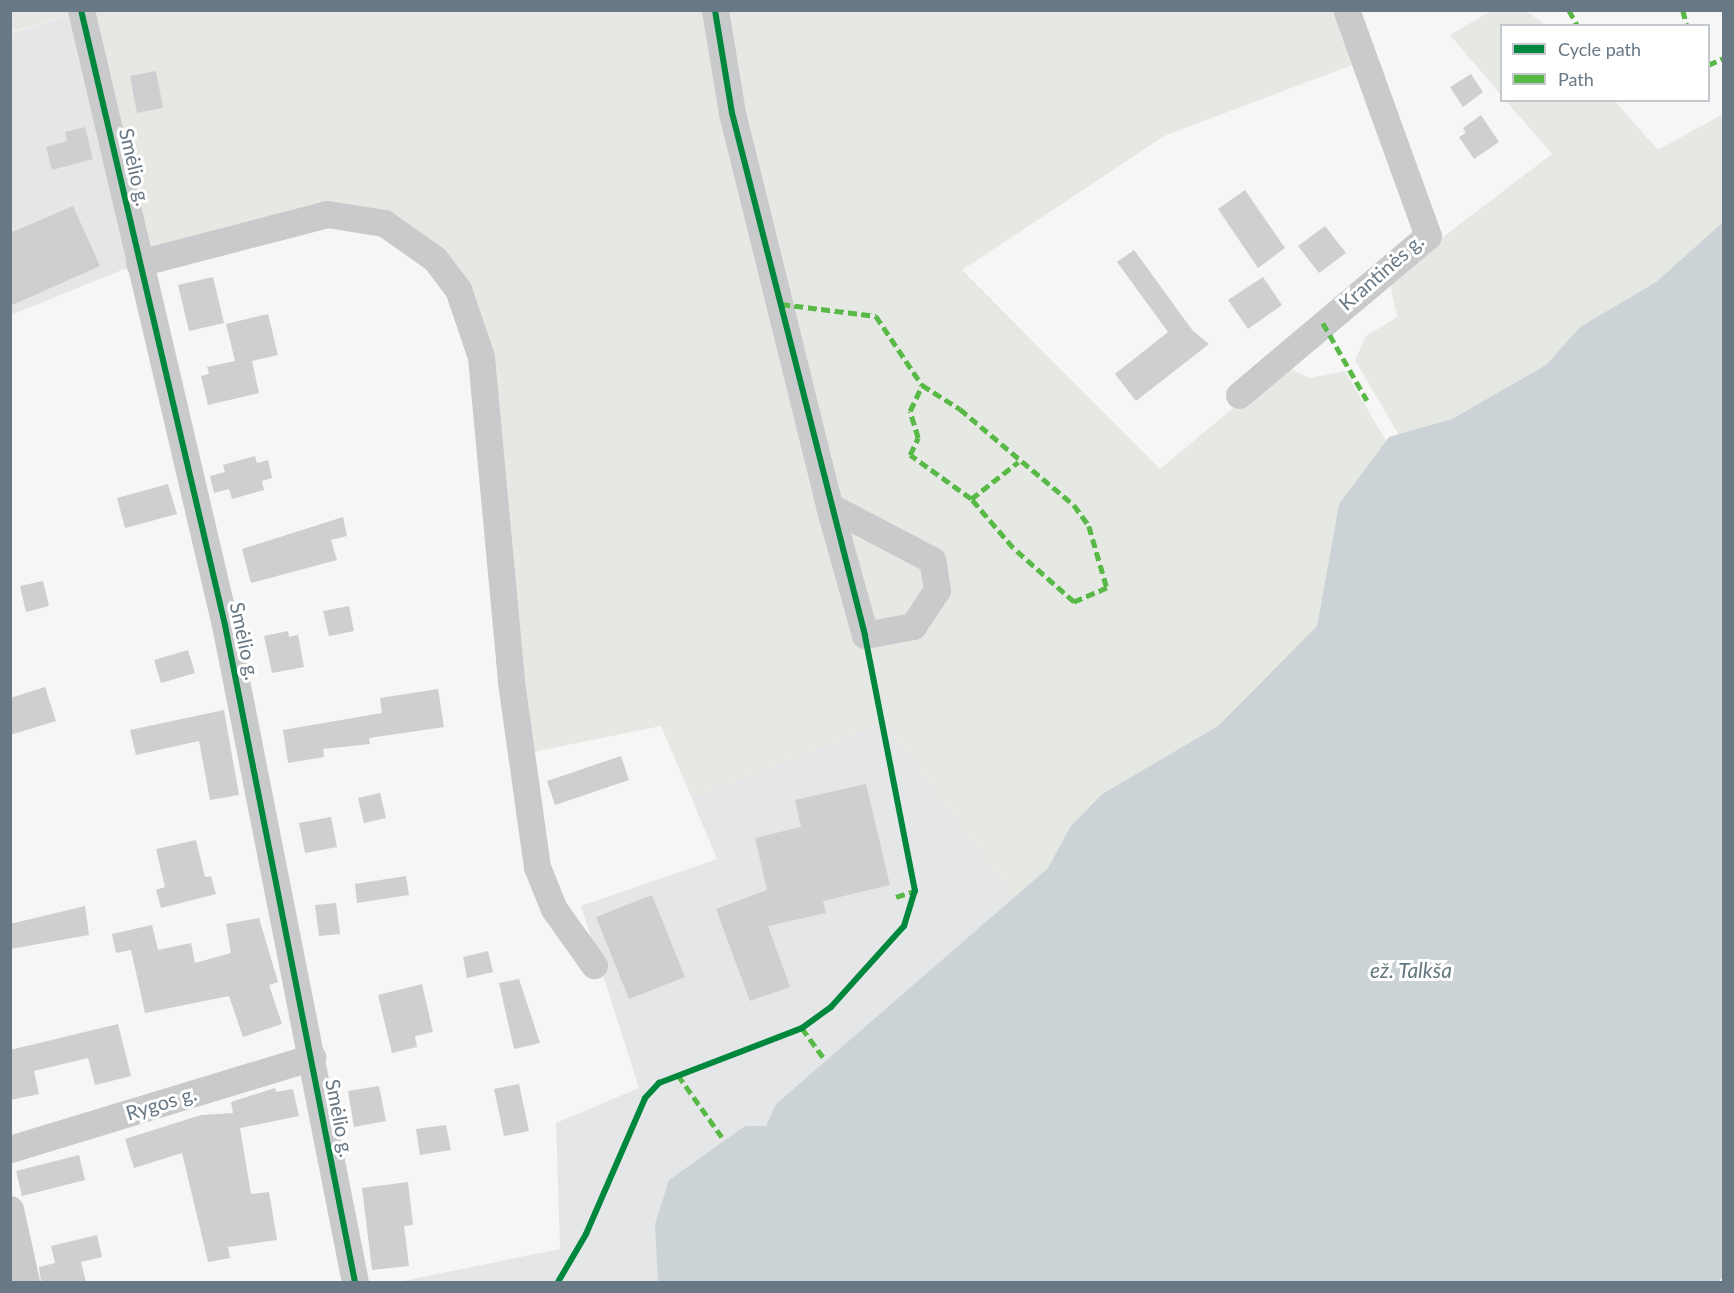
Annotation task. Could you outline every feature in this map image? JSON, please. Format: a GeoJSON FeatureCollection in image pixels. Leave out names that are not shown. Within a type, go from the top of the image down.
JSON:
{"type":"FeatureCollection","features":[{"type":"Feature","properties":{"kind":"street","name":"Smėlio g."},"geometry":{"type":"LineString","coordinates":[[81,10],[225,624],[355,1282]]}},
{"type":"Feature","properties":{"kind":"street"},"geometry":{"type":"LineString","coordinates":[[715,10],[732,113],[829,506],[865,635],[913,626],[937,590],[932,560],[829,506]]}},
{"type":"Feature","properties":{"kind":"street","name":"Krantinės g."},"geometry":{"type":"LineString","coordinates":[[1239,395],[1428,236],[1346,10]]}},
{"type":"Feature","properties":{"kind":"street"},"geometry":{"type":"LineString","coordinates":[[139,263],[327,214],[384,223],[435,259],[458,289],[481,357],[511,682],[537,867],[554,909],[594,965]]}},
{"type":"Feature","properties":{"kind":"street","name":"Rygos g."},"geometry":{"type":"LineString","coordinates":[[10,1149],[312,1057]]}},
{"type":"Feature","properties":{"kind":"street"},"geometry":{"type":"LineString","coordinates":[[10,1209],[26,1282]]}},
{"type":"Feature","properties":{"kind":"shaded area"},"geometry":{"type":"Polygon","coordinates":[[[11,10],[1332,11],[1352,65],[1164,136],[962,270],[1160,469],[1284,366],[1309,378],[1345,371],[1386,441],[1339,504],[1317,626],[1218,726],[1102,794],[1070,827],[1048,868],[1014,898],[884,723],[692,799],[661,726],[523,754],[481,357],[458,289],[384,223],[327,214],[139,263],[81,12],[11,32],[11,10]]]}},
{"type":"Feature","properties":{"kind":"shaded area"},"geometry":{"type":"Polygon","coordinates":[[[1491,11],[1526,11],[1545,24],[1500,24],[1500,94],[1450,35],[1491,11]]]}},
{"type":"Feature","properties":{"kind":"shaded area"},"geometry":{"type":"Polygon","coordinates":[[[81,12],[139,263],[11,315],[11,33],[81,12]]]}},
{"type":"Feature","properties":{"kind":"shaded area"},"geometry":{"type":"Polygon","coordinates":[[[1507,102],[1616,102],[1658,150],[1723,114],[1723,222],[1656,282],[1580,327],[1546,365],[1452,419],[1400,437],[1355,360],[1366,336],[1397,317],[1389,278],[1552,154],[1507,102]]]}},
{"type":"Feature","properties":{"kind":"shaded area"},"geometry":{"type":"Polygon","coordinates":[[[884,723],[1014,898],[776,1104],[771,1120],[658,1282],[398,1282],[560,1249],[556,1123],[639,1088],[581,906],[717,859],[692,799],[884,723]]]}},
{"type":"Feature","properties":{"kind":"water","name":"ež. Talkša"},"geometry":{"type":"Polygon","coordinates":[[[1723,222],[1724,1276],[1718,1282],[658,1282],[655,1224],[669,1180],[745,1126],[766,1126],[776,1104],[1048,868],[1070,827],[1102,794],[1218,726],[1317,626],[1339,504],[1389,437],[1452,419],[1546,365],[1580,327],[1656,282],[1723,222]]]}},
{"type":"Feature","properties":{"kind":"building"},"geometry":{"type":"Polygon","coordinates":[[[156,71],[163,108],[137,113],[130,76],[156,71]]]}},
{"type":"Feature","properties":{"kind":"building"},"geometry":{"type":"Polygon","coordinates":[[[1471,74],[1483,92],[1463,107],[1450,87],[1471,74]]]}},
{"type":"Feature","properties":{"kind":"building"},"geometry":{"type":"Polygon","coordinates":[[[1481,115],[1499,142],[1474,159],[1459,137],[1466,133],[1463,128],[1481,115]]]}},
{"type":"Feature","properties":{"kind":"building"},"geometry":{"type":"Polygon","coordinates":[[[85,127],[93,159],[52,170],[46,147],[67,141],[65,132],[85,127]]]}},
{"type":"Feature","properties":{"kind":"building"},"geometry":{"type":"Polygon","coordinates":[[[1245,190],[1285,248],[1258,268],[1218,209],[1245,190]]]}},
{"type":"Feature","properties":{"kind":"building"},"geometry":{"type":"Polygon","coordinates":[[[73,206],[100,266],[10,306],[10,233],[73,206]]]}},
{"type":"Feature","properties":{"kind":"building"},"geometry":{"type":"Polygon","coordinates":[[[1325,226],[1346,253],[1319,273],[1298,246],[1325,226]]]}},
{"type":"Feature","properties":{"kind":"building"},"geometry":{"type":"Polygon","coordinates":[[[1134,250],[1193,331],[1209,344],[1136,401],[1115,374],[1168,332],[1117,262],[1134,250]]]}},
{"type":"Feature","properties":{"kind":"building"},"geometry":{"type":"Polygon","coordinates":[[[213,277],[224,323],[189,331],[178,285],[213,277]]]}},
{"type":"Feature","properties":{"kind":"building"},"geometry":{"type":"Polygon","coordinates":[[[1263,277],[1282,305],[1248,329],[1228,300],[1263,277]]]}},
{"type":"Feature","properties":{"kind":"building"},"geometry":{"type":"Polygon","coordinates":[[[268,314],[278,355],[252,361],[259,393],[208,405],[201,376],[209,374],[207,367],[235,361],[226,324],[268,314]]]}},
{"type":"Feature","properties":{"kind":"building"},"geometry":{"type":"Polygon","coordinates":[[[255,456],[257,463],[268,460],[272,478],[262,481],[264,490],[232,499],[229,489],[214,493],[210,476],[225,472],[223,465],[255,456]]]}},
{"type":"Feature","properties":{"kind":"building"},"geometry":{"type":"Polygon","coordinates":[[[168,484],[177,514],[125,528],[117,498],[168,484]]]}},
{"type":"Feature","properties":{"kind":"building"},"geometry":{"type":"Polygon","coordinates":[[[343,517],[347,536],[331,540],[337,560],[251,583],[242,549],[343,517]]]}},
{"type":"Feature","properties":{"kind":"building"},"geometry":{"type":"Polygon","coordinates":[[[43,581],[49,606],[26,612],[20,586],[43,581]]]}},
{"type":"Feature","properties":{"kind":"building"},"geometry":{"type":"Polygon","coordinates":[[[349,606],[354,631],[329,636],[323,611],[349,606]]]}},
{"type":"Feature","properties":{"kind":"building"},"geometry":{"type":"Polygon","coordinates":[[[288,631],[289,637],[298,635],[304,667],[272,673],[264,636],[288,631]]]}},
{"type":"Feature","properties":{"kind":"building"},"geometry":{"type":"Polygon","coordinates":[[[188,650],[195,673],[161,683],[154,660],[188,650]]]}},
{"type":"Feature","properties":{"kind":"building"},"geometry":{"type":"Polygon","coordinates":[[[45,687],[56,721],[10,735],[10,698],[45,687]]]}},
{"type":"Feature","properties":{"kind":"building"},"geometry":{"type":"Polygon","coordinates":[[[438,689],[444,727],[369,738],[370,744],[323,749],[324,757],[288,763],[283,730],[382,713],[380,698],[438,689]]]}},
{"type":"Feature","properties":{"kind":"building"},"geometry":{"type":"Polygon","coordinates":[[[224,710],[239,795],[210,800],[199,741],[136,755],[130,730],[224,710]]]}},
{"type":"Feature","properties":{"kind":"building"},"geometry":{"type":"Polygon","coordinates":[[[621,756],[629,780],[555,805],[547,781],[621,756]]]}},
{"type":"Feature","properties":{"kind":"building"},"geometry":{"type":"Polygon","coordinates":[[[866,784],[890,885],[823,901],[826,913],[768,926],[790,987],[750,1001],[716,909],[767,890],[755,838],[801,827],[795,800],[866,784]]]}},
{"type":"Feature","properties":{"kind":"building"},"geometry":{"type":"Polygon","coordinates":[[[380,793],[386,818],[364,823],[358,798],[380,793]]]}},
{"type":"Feature","properties":{"kind":"building"},"geometry":{"type":"Polygon","coordinates":[[[331,817],[337,847],[305,853],[299,823],[331,817]]]}},
{"type":"Feature","properties":{"kind":"building"},"geometry":{"type":"Polygon","coordinates":[[[196,840],[205,877],[211,876],[216,894],[161,908],[156,890],[165,887],[156,849],[196,840]]]}},
{"type":"Feature","properties":{"kind":"building"},"geometry":{"type":"Polygon","coordinates":[[[406,876],[409,895],[357,903],[355,884],[406,876]]]}},
{"type":"Feature","properties":{"kind":"building"},"geometry":{"type":"Polygon","coordinates":[[[652,895],[685,977],[629,999],[596,917],[652,895]]]}},
{"type":"Feature","properties":{"kind":"building"},"geometry":{"type":"Polygon","coordinates":[[[336,903],[340,934],[319,936],[315,905],[336,903]]]}},
{"type":"Feature","properties":{"kind":"building"},"geometry":{"type":"Polygon","coordinates":[[[85,906],[89,935],[10,949],[10,924],[85,906]]]}},
{"type":"Feature","properties":{"kind":"building"},"geometry":{"type":"Polygon","coordinates":[[[259,918],[278,982],[269,985],[282,1024],[243,1037],[229,996],[145,1013],[131,950],[116,953],[112,934],[152,925],[158,950],[191,943],[195,963],[231,953],[226,924],[259,918]]]}},
{"type":"Feature","properties":{"kind":"building"},"geometry":{"type":"Polygon","coordinates":[[[488,951],[493,972],[467,978],[463,957],[488,951]]]}},
{"type":"Feature","properties":{"kind":"building"},"geometry":{"type":"Polygon","coordinates":[[[519,979],[540,1043],[514,1049],[499,983],[519,979]]]}},
{"type":"Feature","properties":{"kind":"building"},"geometry":{"type":"Polygon","coordinates":[[[422,984],[433,1032],[415,1036],[417,1047],[392,1053],[378,995],[422,984]]]}},
{"type":"Feature","properties":{"kind":"building"},"geometry":{"type":"Polygon","coordinates":[[[118,1024],[131,1076],[95,1085],[88,1058],[34,1071],[39,1094],[10,1100],[10,1050],[118,1024]]]}},
{"type":"Feature","properties":{"kind":"building"},"geometry":{"type":"Polygon","coordinates":[[[519,1084],[529,1131],[504,1136],[494,1089],[519,1084]]]}},
{"type":"Feature","properties":{"kind":"building"},"geometry":{"type":"Polygon","coordinates":[[[379,1086],[386,1121],[354,1127],[348,1091],[379,1086]]]}},
{"type":"Feature","properties":{"kind":"building"},"geometry":{"type":"Polygon","coordinates":[[[275,1088],[276,1092],[293,1089],[299,1116],[240,1128],[251,1194],[269,1192],[277,1240],[228,1247],[230,1258],[208,1262],[182,1153],[134,1168],[125,1139],[201,1115],[233,1113],[231,1102],[275,1088]]]}},
{"type":"Feature","properties":{"kind":"building"},"geometry":{"type":"Polygon","coordinates":[[[446,1125],[451,1150],[420,1155],[416,1129],[446,1125]]]}},
{"type":"Feature","properties":{"kind":"building"},"geometry":{"type":"Polygon","coordinates":[[[79,1155],[85,1180],[22,1196],[16,1171],[79,1155]]]}},
{"type":"Feature","properties":{"kind":"building"},"geometry":{"type":"Polygon","coordinates":[[[408,1182],[413,1225],[404,1226],[409,1266],[372,1270],[362,1188],[408,1182]]]}},
{"type":"Feature","properties":{"kind":"building"},"geometry":{"type":"Polygon","coordinates":[[[97,1235],[102,1257],[81,1262],[86,1282],[41,1282],[39,1267],[55,1263],[51,1246],[97,1235]]]}},
{"type":"Feature","properties":{"kind":"marked path"},"geometry":{"type":"LineString","coordinates":[[1569,10],[1577,24]]}},
{"type":"Feature","properties":{"kind":"marked path"},"geometry":{"type":"LineString","coordinates":[[1683,10],[1686,24]]}},
{"type":"Feature","properties":{"kind":"marked path"},"geometry":{"type":"LineString","coordinates":[[1710,64],[1724,58]]}},
{"type":"Feature","properties":{"kind":"marked path"},"geometry":{"type":"LineString","coordinates":[[781,304],[876,316],[922,385],[960,409],[1074,505],[1089,526],[1107,588],[1074,602],[1013,548],[971,499],[910,455],[918,438],[910,411],[922,385]]}},
{"type":"Feature","properties":{"kind":"marked path"},"geometry":{"type":"LineString","coordinates":[[1323,323],[1367,400]]}},
{"type":"Feature","properties":{"kind":"marked path"},"geometry":{"type":"LineString","coordinates":[[971,499],[1018,462]]}},
{"type":"Feature","properties":{"kind":"marked path"},"geometry":{"type":"LineString","coordinates":[[896,897],[915,891]]}},
{"type":"Feature","properties":{"kind":"marked path"},"geometry":{"type":"LineString","coordinates":[[802,1028],[823,1057]]}},
{"type":"Feature","properties":{"kind":"marked path"},"geometry":{"type":"LineString","coordinates":[[678,1075],[722,1137]]}},
{"type":"Feature","properties":{"kind":"cycle path"},"geometry":{"type":"LineString","coordinates":[[81,10],[225,625],[355,1282]]}},
{"type":"Feature","properties":{"kind":"cycle path"},"geometry":{"type":"LineString","coordinates":[[558,1282],[586,1234],[645,1098],[659,1083],[802,1028],[831,1007],[904,926],[915,891],[865,635],[732,113],[715,10]]}}]}
